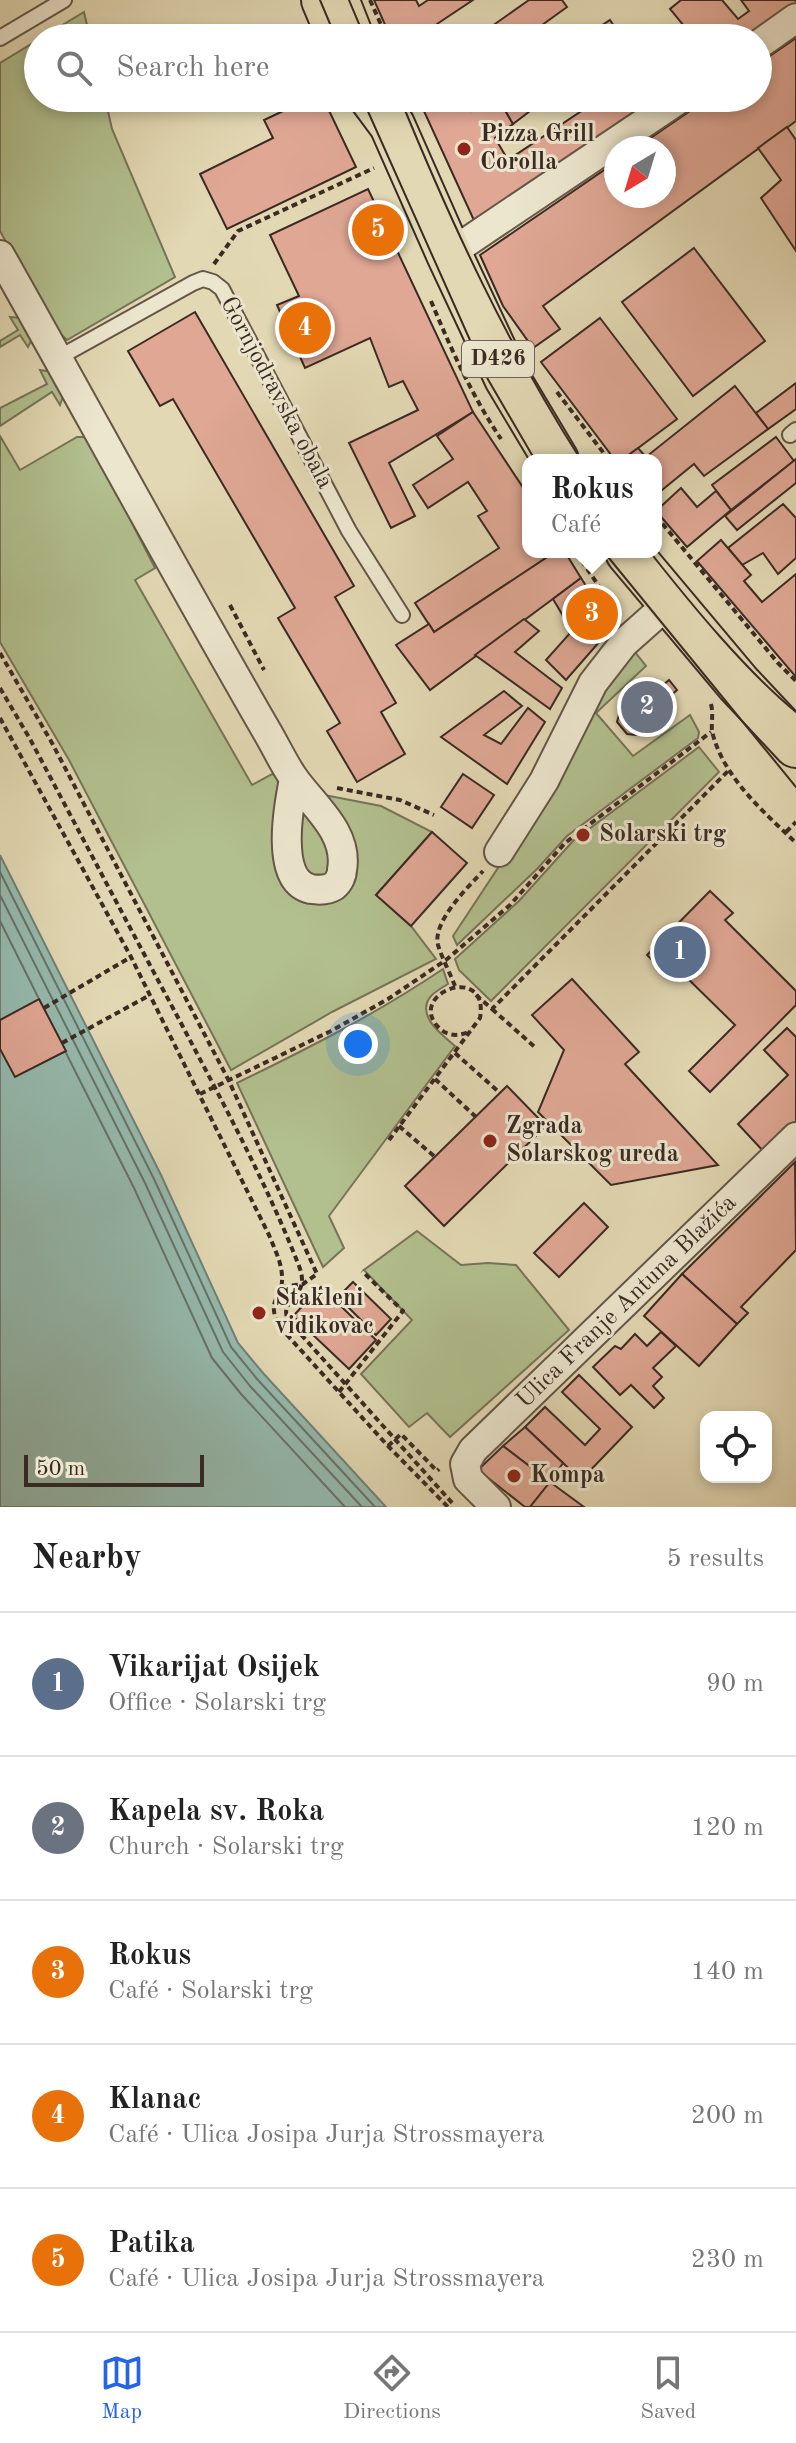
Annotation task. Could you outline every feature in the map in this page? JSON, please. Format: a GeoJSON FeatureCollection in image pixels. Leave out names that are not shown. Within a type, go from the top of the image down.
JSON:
{"type":"FeatureCollection","features":[{"type":"Feature","properties":{"kind":"main road"},"geometry":{"type":"LineString","coordinates":[[324,0],[334,24]]}},
{"type":"Feature","properties":{"kind":"main road"},"geometry":{"type":"LineString","coordinates":[[357,0],[366,24]]}},
{"type":"Feature","properties":{"kind":"main road","name":"D426"},"geometry":{"type":"LineString","coordinates":[[387,112],[507,378],[552,454]]}},
{"type":"Feature","properties":{"kind":"main road"},"geometry":{"type":"LineString","coordinates":[[633,558],[738,683],[795,743]]}},
{"type":"Feature","properties":{"kind":"street"},"geometry":{"type":"LineString","coordinates":[[772,35],[796,18]]}},
{"type":"Feature","properties":{"kind":"street"},"geometry":{"type":"LineString","coordinates":[[449,254],[660,112]]}},
{"type":"Feature","properties":{"kind":"street"},"geometry":{"type":"LineString","coordinates":[[0,255],[203,622],[294,779]]}},
{"type":"Feature","properties":{"kind":"street"},"geometry":{"type":"LineString","coordinates":[[499,852],[544,781],[593,683],[634,632],[669,603]]}},
{"type":"Feature","properties":{"kind":"street","name":"Ulica Franje Antuna Blažića"},"geometry":{"type":"LineString","coordinates":[[496,1507],[477,1490],[465,1470],[473,1450],[796,1137]]}},
{"type":"Feature","properties":{"kind":"lane"},"geometry":{"type":"LineString","coordinates":[[0,38],[64,0]]}},
{"type":"Feature","properties":{"kind":"lane","name":"Gornjodravska obala"},"geometry":{"type":"LineString","coordinates":[[58,358],[203,279],[213,282],[222,289],[349,531],[402,615]]}},
{"type":"Feature","properties":{"kind":"path"},"geometry":{"type":"LineString","coordinates":[[370,0],[381,24]]}},
{"type":"Feature","properties":{"kind":"path"},"geometry":{"type":"LineString","coordinates":[[203,279],[238,231],[374,168]]}},
{"type":"Feature","properties":{"kind":"path"},"geometry":{"type":"LineString","coordinates":[[662,523],[796,681]]}},
{"type":"Feature","properties":{"kind":"path"},"geometry":{"type":"LineString","coordinates":[[580,558],[621,619],[634,632]]}},
{"type":"Feature","properties":{"kind":"path"},"geometry":{"type":"LineString","coordinates":[[230,605],[267,676]]}},
{"type":"Feature","properties":{"kind":"path"},"geometry":{"type":"LineString","coordinates":[[0,653],[52,743],[229,1081],[317,1274],[303,1284],[281,1287]]}},
{"type":"Feature","properties":{"kind":"path"},"geometry":{"type":"LineString","coordinates":[[0,688],[215,1087],[288,1240],[303,1284],[301,1292],[287,1304],[285,1313],[288,1320],[456,1507]]}},
{"type":"Feature","properties":{"kind":"path"},"geometry":{"type":"LineString","coordinates":[[0,718],[131,957],[269,1235],[279,1259],[281,1287],[274,1301],[273,1314],[278,1325],[448,1507]]}},
{"type":"Feature","properties":{"kind":"path"},"geometry":{"type":"LineString","coordinates":[[200,1094],[331,1031],[388,999],[446,960],[510,905],[565,843],[711,732],[728,771],[796,843]]}},
{"type":"Feature","properties":{"kind":"path"},"geometry":{"type":"LineString","coordinates":[[492,1009],[728,771]]}},
{"type":"Feature","properties":{"kind":"path"},"geometry":{"type":"LineString","coordinates":[[327,784],[365,795],[400,800],[434,815]]}},
{"type":"Feature","properties":{"kind":"path"},"geometry":{"type":"LineString","coordinates":[[786,832],[796,822]]}},
{"type":"Feature","properties":{"kind":"path"},"geometry":{"type":"LineString","coordinates":[[455,986],[437,943],[440,926],[499,852]]}},
{"type":"Feature","properties":{"kind":"path"},"geometry":{"type":"LineString","coordinates":[[44,1008],[131,957]]}},
{"type":"Feature","properties":{"kind":"path"},"geometry":{"type":"LineString","coordinates":[[471,1031],[449,1034],[437,1025],[433,1004],[441,991],[455,986],[470,990],[536,1048]]}},
{"type":"Feature","properties":{"kind":"path"},"geometry":{"type":"LineString","coordinates":[[62,1043],[150,995]]}},
{"type":"Feature","properties":{"kind":"path"},"geometry":{"type":"LineString","coordinates":[[389,1140],[477,1026],[482,1010],[476,995]]}},
{"type":"Feature","properties":{"kind":"path"},"geometry":{"type":"LineString","coordinates":[[455,1053],[500,1093]]}},
{"type":"Feature","properties":{"kind":"path"},"geometry":{"type":"LineString","coordinates":[[435,1079],[476,1117]]}},
{"type":"Feature","properties":{"kind":"path"},"geometry":{"type":"LineString","coordinates":[[399,1126],[435,1157]]}},
{"type":"Feature","properties":{"kind":"path"},"geometry":{"type":"LineString","coordinates":[[339,1392],[403,1311],[362,1271]]}},
{"type":"Feature","properties":{"kind":"path"},"geometry":{"type":"LineString","coordinates":[[388,1446],[401,1434],[415,1448]]}},
{"type":"Feature","properties":{"kind":"green space"},"geometry":{"type":"Polygon","coordinates":[[[84,12],[87,24],[64,24],[84,12]]]}},
{"type":"Feature","properties":{"kind":"green space"},"geometry":{"type":"Polygon","coordinates":[[[24,48],[24,112],[108,112],[112,129],[175,277],[67,340],[51,325],[0,231],[0,63],[24,48]]]}},
{"type":"Feature","properties":{"kind":"green space"},"geometry":{"type":"Polygon","coordinates":[[[10,317],[22,318],[33,337],[28,347],[20,335],[0,347],[0,341],[18,330],[10,317]]]}},
{"type":"Feature","properties":{"kind":"green space"},"geometry":{"type":"Polygon","coordinates":[[[40,370],[53,372],[64,394],[60,405],[52,392],[0,426],[0,408],[47,384],[40,370]]]}},
{"type":"Feature","properties":{"kind":"green space"},"geometry":{"type":"Polygon","coordinates":[[[0,436],[20,470],[77,437],[88,437],[155,568],[135,580],[252,785],[272,774],[314,793],[381,806],[432,832],[376,895],[411,926],[436,959],[332,1012],[231,1070],[69,760],[0,642],[0,436]]]}},
{"type":"Feature","properties":{"kind":"green space"},"geometry":{"type":"Polygon","coordinates":[[[631,647],[646,666],[596,713],[633,756],[690,715],[699,732],[698,738],[567,836],[457,945],[453,936],[546,795],[572,738],[631,647]]]}},
{"type":"Feature","properties":{"kind":"green space"},"geometry":{"type":"Polygon","coordinates":[[[699,747],[719,772],[491,1001],[459,970],[455,959],[519,901],[573,841],[699,747]]]}},
{"type":"Feature","properties":{"kind":"green space"},"geometry":{"type":"Polygon","coordinates":[[[443,969],[448,984],[431,996],[426,1010],[432,1024],[455,1046],[329,1216],[344,1248],[323,1267],[237,1083],[342,1030],[443,969]]]}},
{"type":"Feature","properties":{"kind":"green space"},"geometry":{"type":"Polygon","coordinates":[[[417,1231],[461,1265],[516,1265],[569,1330],[450,1437],[427,1413],[409,1427],[361,1374],[412,1320],[364,1270],[417,1231]]]}},
{"type":"Feature","properties":{"kind":"water"},"geometry":{"type":"Polygon","coordinates":[[[0,855],[161,1175],[238,1343],[386,1507],[0,1507],[0,855]]]}},
{"type":"Feature","properties":{"kind":"building"},"geometry":{"type":"Polygon","coordinates":[[[374,0],[416,0],[419,6],[428,0],[473,0],[437,24],[385,24],[374,0]]]}},
{"type":"Feature","properties":{"kind":"building"},"geometry":{"type":"Polygon","coordinates":[[[529,0],[562,0],[567,7],[543,24],[495,24],[529,0]]]}},
{"type":"Feature","properties":{"kind":"building"},"geometry":{"type":"Polygon","coordinates":[[[681,0],[722,0],[738,19],[749,11],[741,0],[796,0],[796,5],[770,24],[682,24],[670,9],[681,0]]]}},
{"type":"Feature","properties":{"kind":"building"},"geometry":{"type":"Polygon","coordinates":[[[796,38],[796,121],[543,306],[560,329],[533,348],[503,306],[480,255],[604,170],[604,208],[676,208],[676,136],[654,136],[689,112],[772,112],[772,54],[796,38]]]}},
{"type":"Feature","properties":{"kind":"building"},"geometry":{"type":"Polygon","coordinates":[[[281,112],[330,112],[356,167],[227,229],[200,174],[273,138],[264,120],[281,112]]]}},
{"type":"Feature","properties":{"kind":"building"},"geometry":{"type":"Polygon","coordinates":[[[424,112],[506,112],[513,124],[495,138],[508,160],[580,112],[639,112],[477,227],[424,112]]]}},
{"type":"Feature","properties":{"kind":"building"},"geometry":{"type":"Polygon","coordinates":[[[506,112],[529,112],[513,124],[506,112]]]}},
{"type":"Feature","properties":{"kind":"building"},"geometry":{"type":"Polygon","coordinates":[[[787,127],[796,140],[796,251],[761,198],[781,180],[758,148],[787,127]]]}},
{"type":"Feature","properties":{"kind":"building"},"geometry":{"type":"Polygon","coordinates":[[[368,189],[473,412],[389,463],[415,516],[391,528],[349,443],[418,410],[403,381],[389,387],[370,338],[305,368],[277,305],[299,296],[270,235],[368,189]]]}},
{"type":"Feature","properties":{"kind":"building"},"geometry":{"type":"Polygon","coordinates":[[[694,248],[765,341],[693,396],[622,302],[694,248]]]}},
{"type":"Feature","properties":{"kind":"building"},"geometry":{"type":"Polygon","coordinates":[[[195,312],[354,586],[335,597],[396,703],[381,712],[405,754],[357,782],[327,731],[340,723],[278,618],[295,608],[173,399],[160,406],[128,351],[195,312]]]}},
{"type":"Feature","properties":{"kind":"building"},"geometry":{"type":"Polygon","coordinates":[[[600,318],[677,419],[630,454],[610,454],[541,362],[600,318]]]}},
{"type":"Feature","properties":{"kind":"building"},"geometry":{"type":"Polygon","coordinates":[[[796,383],[796,409],[768,429],[756,413],[796,383]]]}},
{"type":"Feature","properties":{"kind":"building"},"geometry":{"type":"Polygon","coordinates":[[[735,386],[768,429],[704,476],[694,464],[662,490],[662,454],[650,454],[735,386]]]}},
{"type":"Feature","properties":{"kind":"building"},"geometry":{"type":"Polygon","coordinates":[[[473,412],[522,486],[522,558],[546,558],[434,632],[415,603],[499,548],[478,516],[487,511],[468,482],[428,508],[413,485],[453,459],[437,436],[473,412]]]}},
{"type":"Feature","properties":{"kind":"building"},"geometry":{"type":"Polygon","coordinates":[[[776,437],[794,461],[731,510],[712,485],[776,437]]]}},
{"type":"Feature","properties":{"kind":"building"},"geometry":{"type":"Polygon","coordinates":[[[638,448],[643,454],[630,454],[638,448]]]}},
{"type":"Feature","properties":{"kind":"building"},"geometry":{"type":"Polygon","coordinates":[[[796,459],[796,483],[737,530],[725,516],[796,459]]]}},
{"type":"Feature","properties":{"kind":"building"},"geometry":{"type":"Polygon","coordinates":[[[681,488],[697,507],[716,491],[731,510],[687,547],[662,518],[662,505],[681,488]]]}},
{"type":"Feature","properties":{"kind":"building"},"geometry":{"type":"Polygon","coordinates":[[[783,504],[796,518],[796,558],[778,574],[763,553],[742,565],[728,548],[783,504]]]}},
{"type":"Feature","properties":{"kind":"building"},"geometry":{"type":"Polygon","coordinates":[[[721,540],[751,575],[744,581],[762,602],[796,574],[796,677],[697,561],[721,540]]]}},
{"type":"Feature","properties":{"kind":"building"},"geometry":{"type":"Polygon","coordinates":[[[546,558],[569,558],[581,578],[430,690],[396,645],[429,624],[434,632],[546,558]]]}},
{"type":"Feature","properties":{"kind":"building"},"geometry":{"type":"Polygon","coordinates":[[[581,578],[609,622],[607,633],[566,680],[546,660],[572,631],[553,599],[581,578]]]}},
{"type":"Feature","properties":{"kind":"building"},"geometry":{"type":"Polygon","coordinates":[[[524,619],[539,631],[515,652],[562,688],[550,709],[475,655],[524,619]]]}},
{"type":"Feature","properties":{"kind":"building"},"geometry":{"type":"Polygon","coordinates":[[[657,680],[662,686],[669,680],[677,690],[670,696],[675,702],[636,735],[627,734],[617,722],[620,711],[657,680]]]}},
{"type":"Feature","properties":{"kind":"building"},"geometry":{"type":"Polygon","coordinates":[[[504,691],[522,706],[484,735],[501,744],[528,708],[545,722],[507,784],[441,737],[504,691]]]}},
{"type":"Feature","properties":{"kind":"building"},"geometry":{"type":"Polygon","coordinates":[[[463,774],[494,795],[472,828],[441,807],[463,774]]]}},
{"type":"Feature","properties":{"kind":"building"},"geometry":{"type":"Polygon","coordinates":[[[432,832],[467,863],[411,926],[376,895],[432,832]]]}},
{"type":"Feature","properties":{"kind":"building"},"geometry":{"type":"Polygon","coordinates":[[[710,891],[733,913],[725,920],[796,991],[796,1005],[710,1092],[689,1071],[735,1025],[678,969],[670,977],[647,955],[710,891]]]}},
{"type":"Feature","properties":{"kind":"building"},"geometry":{"type":"Polygon","coordinates":[[[572,979],[639,1052],[625,1064],[718,1165],[611,1185],[538,1112],[564,1050],[532,1015],[572,979]]]}},
{"type":"Feature","properties":{"kind":"building"},"geometry":{"type":"Polygon","coordinates":[[[39,999],[66,1051],[15,1077],[0,1049],[0,1020],[39,999]]]}},
{"type":"Feature","properties":{"kind":"building"},"geometry":{"type":"Polygon","coordinates":[[[787,1028],[796,1037],[796,1123],[765,1153],[738,1124],[788,1075],[764,1050],[787,1028]]]}},
{"type":"Feature","properties":{"kind":"building","name":"Zgrada Solarskog ureda"},"geometry":{"type":"Polygon","coordinates":[[[507,1086],[546,1126],[444,1226],[405,1186],[507,1086]]]}},
{"type":"Feature","properties":{"kind":"building"},"geometry":{"type":"Polygon","coordinates":[[[795,1162],[796,1250],[741,1307],[748,1313],[737,1324],[682,1274],[795,1162]]]}},
{"type":"Feature","properties":{"kind":"building"},"geometry":{"type":"Polygon","coordinates":[[[584,1203],[608,1227],[559,1277],[534,1253],[584,1203]]]}},
{"type":"Feature","properties":{"kind":"building"},"geometry":{"type":"Polygon","coordinates":[[[682,1274],[737,1324],[699,1366],[644,1316],[682,1274]]]}},
{"type":"Feature","properties":{"kind":"building"},"geometry":{"type":"Polygon","coordinates":[[[353,1282],[391,1319],[376,1335],[338,1297],[353,1282]]]}},
{"type":"Feature","properties":{"kind":"building"},"geometry":{"type":"Polygon","coordinates":[[[321,1287],[376,1340],[349,1369],[293,1316],[321,1287]]]}},
{"type":"Feature","properties":{"kind":"building"},"geometry":{"type":"Polygon","coordinates":[[[661,1332],[676,1346],[653,1368],[662,1377],[653,1386],[664,1398],[654,1408],[631,1385],[620,1395],[593,1367],[615,1346],[621,1349],[635,1334],[647,1346],[661,1332]]]}},
{"type":"Feature","properties":{"kind":"building"},"geometry":{"type":"Polygon","coordinates":[[[579,1375],[632,1427],[581,1480],[525,1427],[545,1407],[585,1445],[600,1429],[562,1392],[579,1375]]]}},
{"type":"Feature","properties":{"kind":"building"},"geometry":{"type":"Polygon","coordinates":[[[525,1427],[563,1463],[550,1482],[503,1446],[525,1427]]]}},
{"type":"Feature","properties":{"kind":"building","name":"Kompa"},"geometry":{"type":"Polygon","coordinates":[[[503,1446],[550,1482],[530,1507],[525,1507],[478,1470],[503,1446]]]}},
{"type":"Feature","properties":{"kind":"building"},"geometry":{"type":"Polygon","coordinates":[[[550,1482],[584,1507],[530,1507],[550,1482]]]}},
{"type":"Feature","properties":{"kind":"tram line"},"geometry":{"type":"LineString","coordinates":[[320,0],[330,24]]}},
{"type":"Feature","properties":{"kind":"tram line"},"geometry":{"type":"LineString","coordinates":[[361,0],[370,24]]}},
{"type":"Feature","properties":{"kind":"tram line"},"geometry":{"type":"LineString","coordinates":[[368,112],[486,376],[532,454]]}},
{"type":"Feature","properties":{"kind":"tram line"},"geometry":{"type":"LineString","coordinates":[[406,112],[482,283],[577,454]]}},
{"type":"Feature","properties":{"kind":"tram line"},"geometry":{"type":"LineString","coordinates":[[609,558],[796,787]]}},
{"type":"Feature","properties":{"kind":"tram line"},"geometry":{"type":"LineString","coordinates":[[655,558],[738,657],[796,712]]}},
{"type":"Feature","properties":{"kind":"place","name":"Pizza Grill Corolla"},"geometry":{"type":"Point","coordinates":[464,149]}},
{"type":"Feature","properties":{"kind":"place","name":"Patika"},"geometry":{"type":"Point","coordinates":[378,230]}},
{"type":"Feature","properties":{"kind":"place","name":"Klanac"},"geometry":{"type":"Point","coordinates":[305,328]}},
{"type":"Feature","properties":{"kind":"place","name":"Rokus"},"geometry":{"type":"Point","coordinates":[592,614]}},
{"type":"Feature","properties":{"kind":"place","name":"Kapela sv. Roka"},"geometry":{"type":"Point","coordinates":[647,707]}},
{"type":"Feature","properties":{"kind":"place","name":"Solarski trg"},"geometry":{"type":"Point","coordinates":[583,835]}},
{"type":"Feature","properties":{"kind":"place","name":"Vikarijat Osijek"},"geometry":{"type":"Point","coordinates":[680,952]}},
{"type":"Feature","properties":{"kind":"place","name":"Zgrada Solarskog ureda"},"geometry":{"type":"Point","coordinates":[490,1141]}},
{"type":"Feature","properties":{"kind":"place","name":"Stakleni vidikovac"},"geometry":{"type":"Point","coordinates":[259,1313]}},
{"type":"Feature","properties":{"kind":"place","name":"Kompa"},"geometry":{"type":"Point","coordinates":[514,1476]}}]}
